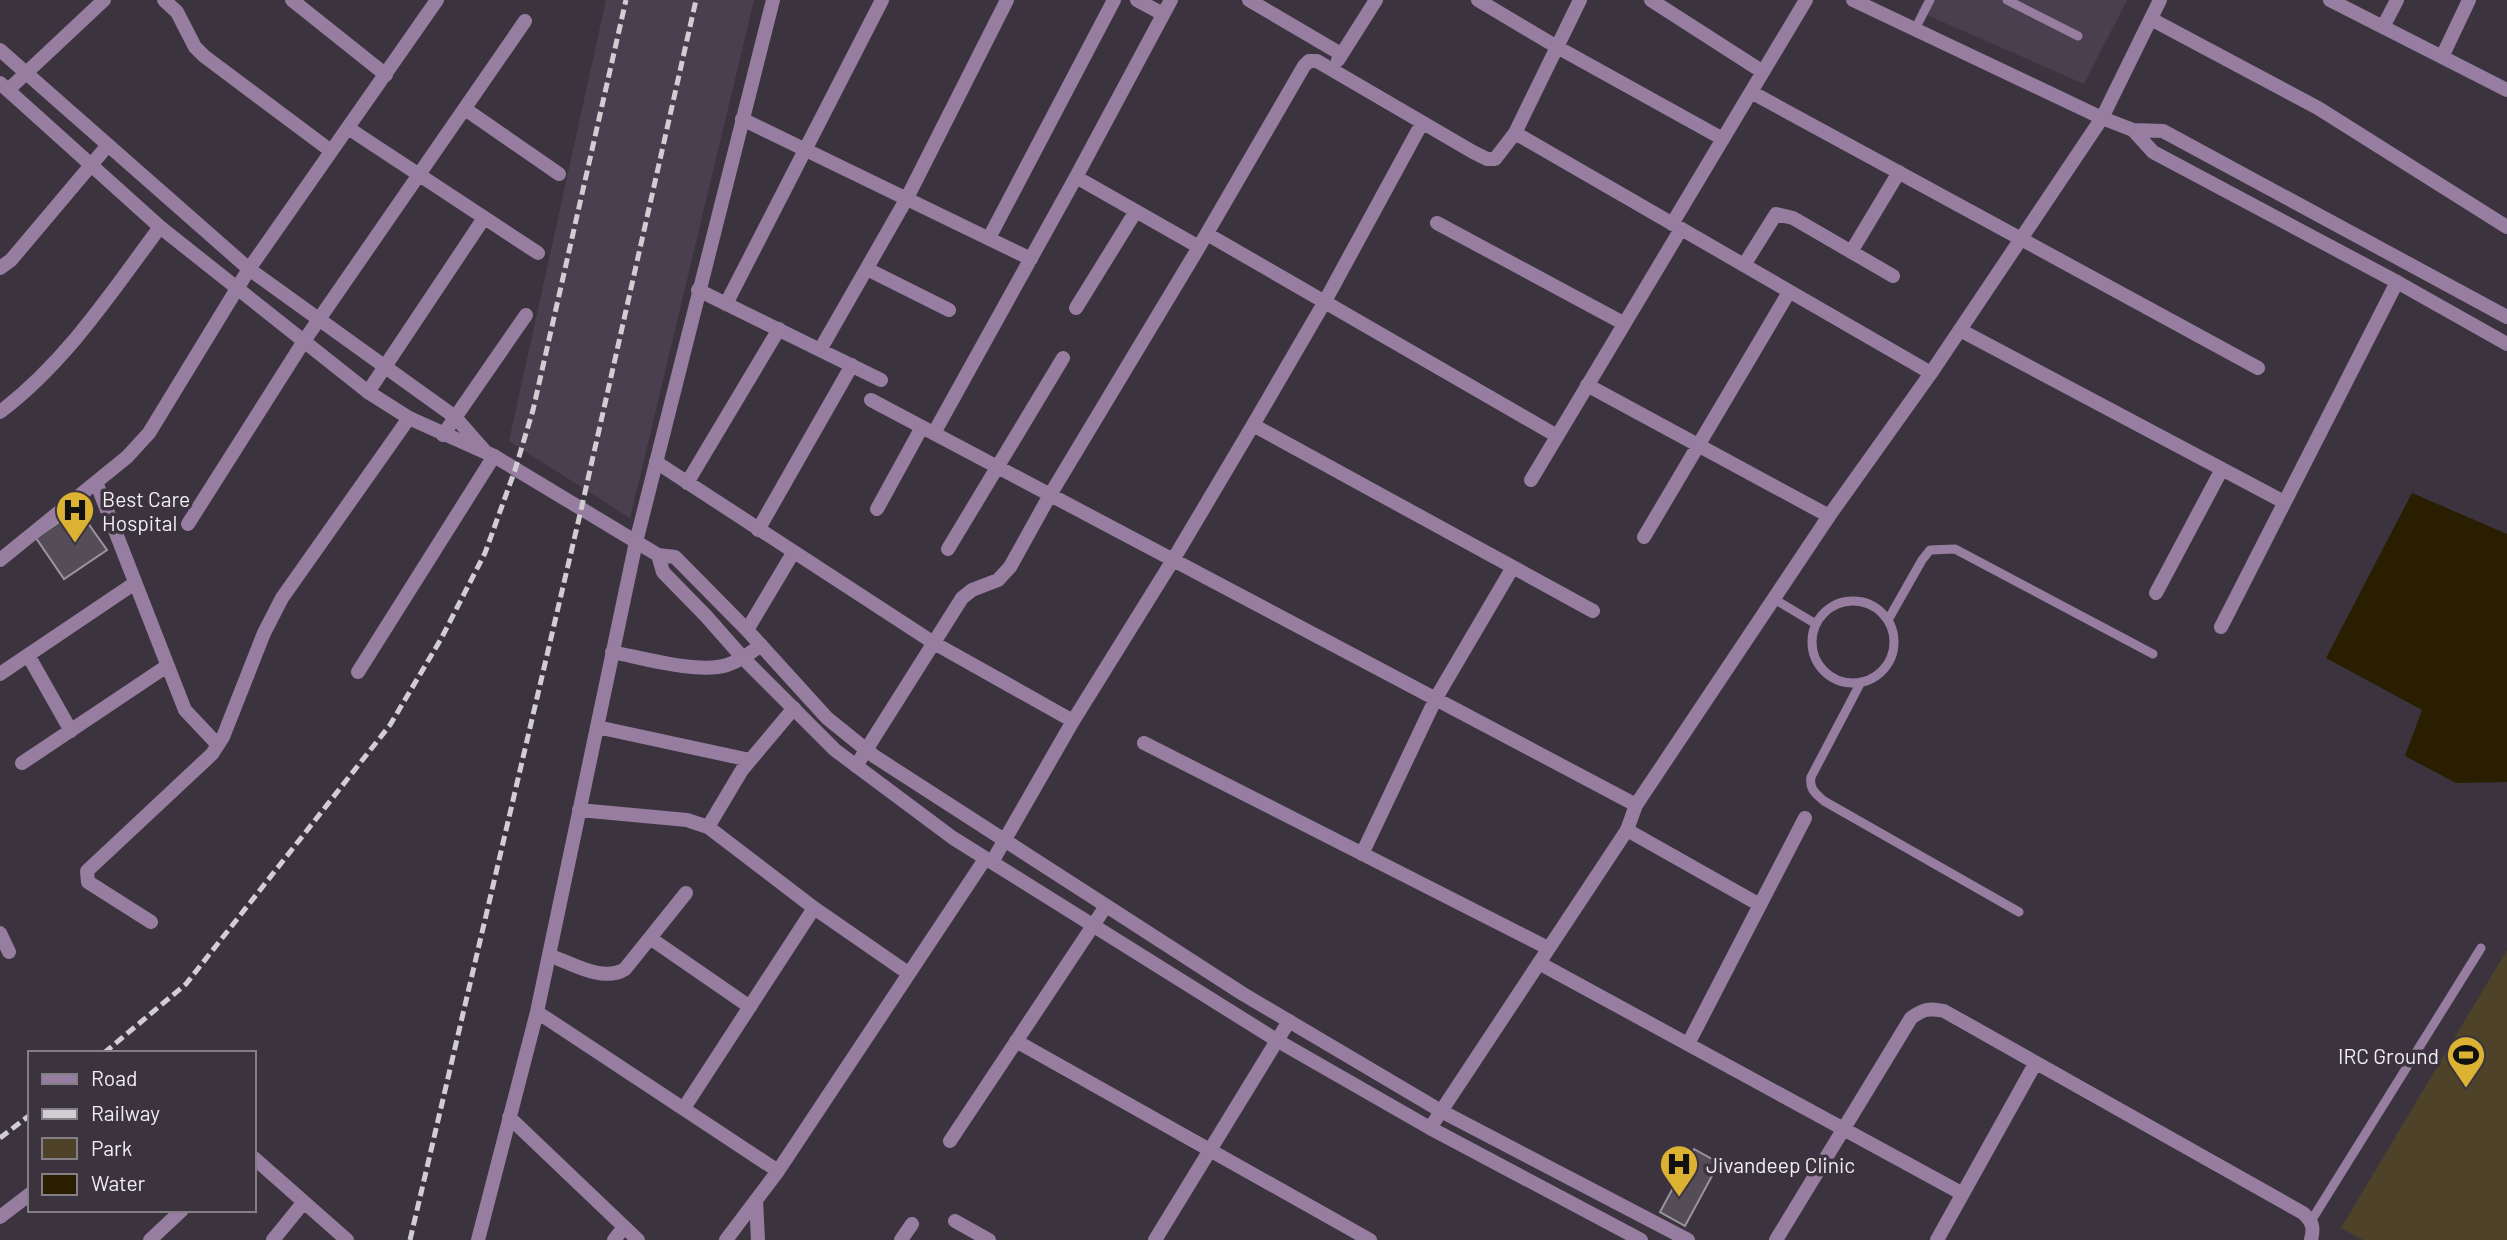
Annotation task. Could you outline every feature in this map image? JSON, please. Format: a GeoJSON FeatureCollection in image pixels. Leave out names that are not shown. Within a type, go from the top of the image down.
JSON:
{"type":"FeatureCollection","features":[{"type":"Feature","properties":{"kind":"street"},"geometry":{"type":"LineString","coordinates":[[104,0],[27,73],[4,87],[160,227],[236,290],[368,392],[409,418],[490,455],[658,555],[675,557],[747,630],[827,718],[867,751],[1004,842],[1290,1021],[1441,1111],[1688,1240]]}},
{"type":"Feature","properties":{"kind":"street"},"geometry":{"type":"LineString","coordinates":[[163,0],[177,12],[195,47],[204,56],[331,151]]}},
{"type":"Feature","properties":{"kind":"street"},"geometry":{"type":"LineString","coordinates":[[292,0],[310,5],[386,75]]}},
{"type":"Feature","properties":{"kind":"street"},"geometry":{"type":"LineString","coordinates":[[0,560],[127,457],[149,433],[249,269],[437,0]]}},
{"type":"Feature","properties":{"kind":"street"},"geometry":{"type":"LineString","coordinates":[[478,1240],[537,1012],[636,542],[772,0]]}},
{"type":"Feature","properties":{"kind":"street"},"geometry":{"type":"LineString","coordinates":[[726,304],[882,0]]}},
{"type":"Feature","properties":{"kind":"street"},"geometry":{"type":"LineString","coordinates":[[820,350],[907,198],[1007,0]]}},
{"type":"Feature","properties":{"kind":"street"},"geometry":{"type":"LineString","coordinates":[[989,238],[1114,0]]}},
{"type":"Feature","properties":{"kind":"street"},"geometry":{"type":"LineString","coordinates":[[1138,0],[1163,14]]}},
{"type":"Feature","properties":{"kind":"street"},"geometry":{"type":"LineString","coordinates":[[877,509],[1031,259],[1171,0]]}},
{"type":"Feature","properties":{"kind":"street"},"geometry":{"type":"LineString","coordinates":[[1250,0],[1341,54]]}},
{"type":"Feature","properties":{"kind":"street"},"geometry":{"type":"LineString","coordinates":[[1332,70],[1376,0]]}},
{"type":"Feature","properties":{"kind":"street"},"geometry":{"type":"LineString","coordinates":[[1478,0],[1723,139]]}},
{"type":"Feature","properties":{"kind":"street"},"geometry":{"type":"LineString","coordinates":[[856,766],[962,598],[972,590],[1005,575],[1304,66],[1309,61],[1317,61],[1487,159],[1495,159],[1515,133],[1580,0]]}},
{"type":"Feature","properties":{"kind":"street"},"geometry":{"type":"LineString","coordinates":[[1651,0],[1763,72]]}},
{"type":"Feature","properties":{"kind":"street"},"geometry":{"type":"LineString","coordinates":[[1531,480],[1623,323],[1723,139],[1806,0]]}},
{"type":"Feature","properties":{"kind":"street"},"geometry":{"type":"LineString","coordinates":[[1853,0],[2102,118],[2133,130],[2163,131],[2507,317]]}},
{"type":"Feature","properties":{"kind":"street"},"geometry":{"type":"LineString","coordinates":[[1430,1128],[1627,830],[1636,805],[1829,516],[1931,373],[2102,118],[2160,0]]}},
{"type":"Feature","properties":{"kind":"street"},"geometry":{"type":"LineString","coordinates":[[2330,0],[2507,90]]}},
{"type":"Feature","properties":{"kind":"street"},"geometry":{"type":"LineString","coordinates":[[2383,27],[2396,0]]}},
{"type":"Feature","properties":{"kind":"street"},"geometry":{"type":"LineString","coordinates":[[2442,57],[2469,0]]}},
{"type":"Feature","properties":{"kind":"street"},"geometry":{"type":"LineString","coordinates":[[2151,19],[2318,108],[2507,227]]}},
{"type":"Feature","properties":{"kind":"street"},"geometry":{"type":"LineString","coordinates":[[188,524],[303,341],[525,21]]}},
{"type":"Feature","properties":{"kind":"street"},"geometry":{"type":"LineString","coordinates":[[0,50],[249,269],[455,417],[490,455]]}},
{"type":"Feature","properties":{"kind":"street"},"geometry":{"type":"LineString","coordinates":[[1751,92],[2258,368]]}},
{"type":"Feature","properties":{"kind":"street"},"geometry":{"type":"LineString","coordinates":[[465,109],[559,174]]}},
{"type":"Feature","properties":{"kind":"street"},"geometry":{"type":"LineString","coordinates":[[742,119],[1031,259]]}},
{"type":"Feature","properties":{"kind":"street"},"geometry":{"type":"LineString","coordinates":[[726,1240],[778,1171],[908,973],[1004,842],[1073,721],[1173,560],[1324,303],[1422,123]]}},
{"type":"Feature","properties":{"kind":"street"},"geometry":{"type":"LineString","coordinates":[[348,128],[538,253]]}},
{"type":"Feature","properties":{"kind":"street"},"geometry":{"type":"LineString","coordinates":[[2133,130],[2153,152],[2507,344]]}},
{"type":"Feature","properties":{"kind":"street"},"geometry":{"type":"LineString","coordinates":[[1515,133],[1931,373]]}},
{"type":"Feature","properties":{"kind":"street"},"geometry":{"type":"LineString","coordinates":[[0,268],[11,260],[108,145]]}},
{"type":"Feature","properties":{"kind":"street"},"geometry":{"type":"LineString","coordinates":[[1851,252],[1899,172]]}},
{"type":"Feature","properties":{"kind":"street"},"geometry":{"type":"LineString","coordinates":[[1076,177],[1199,247]]}},
{"type":"Feature","properties":{"kind":"street"},"geometry":{"type":"LineString","coordinates":[[1076,308],[1136,211]]}},
{"type":"Feature","properties":{"kind":"street"},"geometry":{"type":"LineString","coordinates":[[1744,265],[1776,214],[1793,218],[1893,276]]}},
{"type":"Feature","properties":{"kind":"street"},"geometry":{"type":"LineString","coordinates":[[368,392],[484,218]]}},
{"type":"Feature","properties":{"kind":"street"},"geometry":{"type":"LineString","coordinates":[[1437,223],[1623,323]]}},
{"type":"Feature","properties":{"kind":"street"},"geometry":{"type":"LineString","coordinates":[[0,412],[40,380],[57,361],[160,227]]}},
{"type":"Feature","properties":{"kind":"street"},"geometry":{"type":"LineString","coordinates":[[1207,234],[1556,436]]}},
{"type":"Feature","properties":{"kind":"street"},"geometry":{"type":"LineString","coordinates":[[867,269],[949,310]]}},
{"type":"Feature","properties":{"kind":"street"},"geometry":{"type":"LineString","coordinates":[[2221,627],[2397,282]]}},
{"type":"Feature","properties":{"kind":"street"},"geometry":{"type":"LineString","coordinates":[[698,290],[881,380]]}},
{"type":"Feature","properties":{"kind":"street"},"geometry":{"type":"LineString","coordinates":[[1644,537],[1789,292]]}},
{"type":"Feature","properties":{"kind":"street"},"geometry":{"type":"LineString","coordinates":[[443,435],[526,315]]}},
{"type":"Feature","properties":{"kind":"street"},"geometry":{"type":"LineString","coordinates":[[687,483],[779,329]]}},
{"type":"Feature","properties":{"kind":"street"},"geometry":{"type":"LineString","coordinates":[[1960,330],[2284,502]]}},
{"type":"Feature","properties":{"kind":"street"},"geometry":{"type":"LineString","coordinates":[[948,549],[1062,358]]}},
{"type":"Feature","properties":{"kind":"street"},"geometry":{"type":"LineString","coordinates":[[758,530],[852,365]]}},
{"type":"Feature","properties":{"kind":"street"},"geometry":{"type":"LineString","coordinates":[[1587,385],[1829,516]]}},
{"type":"Feature","properties":{"kind":"street"},"geometry":{"type":"LineString","coordinates":[[871,400],[1636,805]]}},
{"type":"Feature","properties":{"kind":"street"},"geometry":{"type":"LineString","coordinates":[[151,922],[88,882],[87,871],[202,764],[218,745],[264,633],[282,598],[409,418]]}},
{"type":"Feature","properties":{"kind":"street"},"geometry":{"type":"LineString","coordinates":[[1253,425],[1593,611]]}},
{"type":"Feature","properties":{"kind":"street"},"geometry":{"type":"LineString","coordinates":[[358,672],[490,455]]}},
{"type":"Feature","properties":{"kind":"street"},"geometry":{"type":"LineString","coordinates":[[656,462],[934,643],[1073,721]]}},
{"type":"Feature","properties":{"kind":"street"},"geometry":{"type":"LineString","coordinates":[[2156,593],[2222,469]]}},
{"type":"Feature","properties":{"kind":"street"},"geometry":{"type":"LineString","coordinates":[[96,482],[185,710],[218,745]]}},
{"type":"Feature","properties":{"kind":"street"},"geometry":{"type":"LineString","coordinates":[[747,630],[793,553]]}},
{"type":"Feature","properties":{"kind":"street"},"geometry":{"type":"LineString","coordinates":[[658,555],[663,572],[743,658],[835,750],[953,838],[1278,1041],[1430,1128],[1641,1240]]}},
{"type":"Feature","properties":{"kind":"street"},"geometry":{"type":"LineString","coordinates":[[1362,854],[1436,698],[1513,567]]}},
{"type":"Feature","properties":{"kind":"street"},"geometry":{"type":"LineString","coordinates":[[0,674],[135,583]]}},
{"type":"Feature","properties":{"kind":"street"},"geometry":{"type":"LineString","coordinates":[[612,652],[700,668],[726,666],[761,645]]}},
{"type":"Feature","properties":{"kind":"street"},"geometry":{"type":"LineString","coordinates":[[28,655],[71,731]]}},
{"type":"Feature","properties":{"kind":"street"},"geometry":{"type":"LineString","coordinates":[[22,763],[167,666]]}},
{"type":"Feature","properties":{"kind":"street"},"geometry":{"type":"LineString","coordinates":[[708,827],[724,797],[750,760],[794,708]]}},
{"type":"Feature","properties":{"kind":"street"},"geometry":{"type":"LineString","coordinates":[[597,727],[750,760]]}},
{"type":"Feature","properties":{"kind":"street"},"geometry":{"type":"LineString","coordinates":[[1144,743],[1548,948]]}},
{"type":"Feature","properties":{"kind":"street"},"geometry":{"type":"LineString","coordinates":[[579,810],[687,820],[708,827],[814,908],[908,973]]}},
{"type":"Feature","properties":{"kind":"street"},"geometry":{"type":"LineString","coordinates":[[1688,1044],[1805,818]]}},
{"type":"Feature","properties":{"kind":"street"},"geometry":{"type":"LineString","coordinates":[[1627,830],[1760,905]]}},
{"type":"Feature","properties":{"kind":"street"},"geometry":{"type":"LineString","coordinates":[[549,955],[605,975],[612,975],[625,969],[686,893]]}},
{"type":"Feature","properties":{"kind":"street"},"geometry":{"type":"LineString","coordinates":[[950,1142],[1105,906]]}},
{"type":"Feature","properties":{"kind":"street"},"geometry":{"type":"LineString","coordinates":[[684,1108],[814,908]]}},
{"type":"Feature","properties":{"kind":"street"},"geometry":{"type":"LineString","coordinates":[[0,933],[9,952]]}},
{"type":"Feature","properties":{"kind":"street"},"geometry":{"type":"LineString","coordinates":[[650,938],[750,1007]]}},
{"type":"Feature","properties":{"kind":"street"},"geometry":{"type":"LineString","coordinates":[[1539,962],[1961,1193]]}},
{"type":"Feature","properties":{"kind":"street"},"geometry":{"type":"LineString","coordinates":[[1776,1240],[1911,1018],[1921,1010],[1929,1008],[1944,1011],[2303,1213],[2311,1221],[2314,1230],[2311,1240]]}},
{"type":"Feature","properties":{"kind":"street"},"geometry":{"type":"LineString","coordinates":[[537,1012],[778,1171]]}},
{"type":"Feature","properties":{"kind":"street"},"geometry":{"type":"LineString","coordinates":[[1155,1240],[1290,1021]]}},
{"type":"Feature","properties":{"kind":"street"},"geometry":{"type":"LineString","coordinates":[[1016,1041],[1370,1240]]}},
{"type":"Feature","properties":{"kind":"street"},"geometry":{"type":"LineString","coordinates":[[1937,1240],[2035,1064]]}},
{"type":"Feature","properties":{"kind":"street"},"geometry":{"type":"LineString","coordinates":[[509,1117],[638,1240]]}},
{"type":"Feature","properties":{"kind":"street"},"geometry":{"type":"LineString","coordinates":[[256,1160],[347,1240]]}},
{"type":"Feature","properties":{"kind":"street"},"geometry":{"type":"LineString","coordinates":[[0,1217],[28,1196]]}},
{"type":"Feature","properties":{"kind":"street"},"geometry":{"type":"LineString","coordinates":[[756,1200],[758,1240]]}},
{"type":"Feature","properties":{"kind":"street"},"geometry":{"type":"LineString","coordinates":[[273,1240],[303,1203]]}},
{"type":"Feature","properties":{"kind":"street"},"geometry":{"type":"LineString","coordinates":[[1619,1228],[1630,1210]]}},
{"type":"Feature","properties":{"kind":"street"},"geometry":{"type":"LineString","coordinates":[[150,1240],[180,1212]]}},
{"type":"Feature","properties":{"kind":"street"},"geometry":{"type":"LineString","coordinates":[[955,1221],[989,1240]]}},
{"type":"Feature","properties":{"kind":"street"},"geometry":{"type":"LineString","coordinates":[[901,1240],[912,1224]]}},
{"type":"Feature","properties":{"kind":"street"},"geometry":{"type":"LineString","coordinates":[[614,1240],[624,1227]]}},
{"type":"Feature","properties":{"kind":"lane"},"geometry":{"type":"LineString","coordinates":[[1915,29],[1930,0]]}},
{"type":"Feature","properties":{"kind":"lane"},"geometry":{"type":"LineString","coordinates":[[2007,0],[2078,36]]}},
{"type":"Feature","properties":{"kind":"lane"},"geometry":{"type":"LineString","coordinates":[[1888,620],[1930,550],[1955,549],[2153,654]]}},
{"type":"Feature","properties":{"kind":"lane"},"geometry":{"type":"LineString","coordinates":[[1774,599],[1816,624]]}},
{"type":"Feature","properties":{"kind":"lane"},"geometry":{"type":"LineString","coordinates":[[1857,601],[1870,604],[1888,620],[1895,642],[1889,663],[1881,672],[1861,682],[1849,683],[1836,679],[1825,672],[1817,662],[1813,650],[1816,624],[1833,606],[1857,601]]}},
{"type":"Feature","properties":{"kind":"lane"},"geometry":{"type":"LineString","coordinates":[[1861,682],[1811,777],[1813,792],[1824,801],[2019,912]]}},
{"type":"Feature","properties":{"kind":"lane"},"geometry":{"type":"LineString","coordinates":[[2311,1221],[2482,948]]}},
{"type":"Feature","properties":{"kind":"shaded area"},"geometry":{"type":"Polygon","coordinates":[[[606,0],[754,0],[630,518],[509,441],[606,0]]]}},
{"type":"Feature","properties":{"kind":"shaded area"},"geometry":{"type":"Polygon","coordinates":[[[1924,0],[2127,0],[2084,84],[1918,11],[1924,0]]]}},
{"type":"Feature","properties":{"kind":"green space","name":"IRC Ground"},"geometry":{"type":"Polygon","coordinates":[[[2507,950],[2507,1240],[2363,1240],[2341,1228],[2507,950]]]}},
{"type":"Feature","properties":{"kind":"water"},"geometry":{"type":"Polygon","coordinates":[[[2412,493],[2507,534],[2507,782],[2456,783],[2405,756],[2422,710],[2326,658],[2412,493]]]}},
{"type":"Feature","properties":{"kind":"building"},"geometry":{"type":"Polygon","coordinates":[[[78,509],[107,550],[64,579],[36,538],[78,509]]]}},
{"type":"Feature","properties":{"kind":"building"},"geometry":{"type":"Polygon","coordinates":[[[1694,1149],[1719,1163],[1685,1226],[1660,1212],[1694,1149]]]}},
{"type":"Feature","properties":{"kind":"railway"},"geometry":{"type":"LineString","coordinates":[[106,1051],[186,984],[390,725],[441,639],[485,553],[533,410],[626,0]]}},
{"type":"Feature","properties":{"kind":"railway"},"geometry":{"type":"LineString","coordinates":[[410,1240],[581,510],[696,0]]}},
{"type":"Feature","properties":{"kind":"railway"},"geometry":{"type":"LineString","coordinates":[[0,1138],[28,1117]]}},
{"type":"Feature","properties":{"kind":"place","name":"Best Care Hospital"},"geometry":{"type":"Point","coordinates":[75,544]}},
{"type":"Feature","properties":{"kind":"place","name":"IRC Ground"},"geometry":{"type":"Point","coordinates":[2466,1089]}},
{"type":"Feature","properties":{"kind":"place","name":"Jivandeep Clinic"},"geometry":{"type":"Point","coordinates":[1679,1198]}}]}
